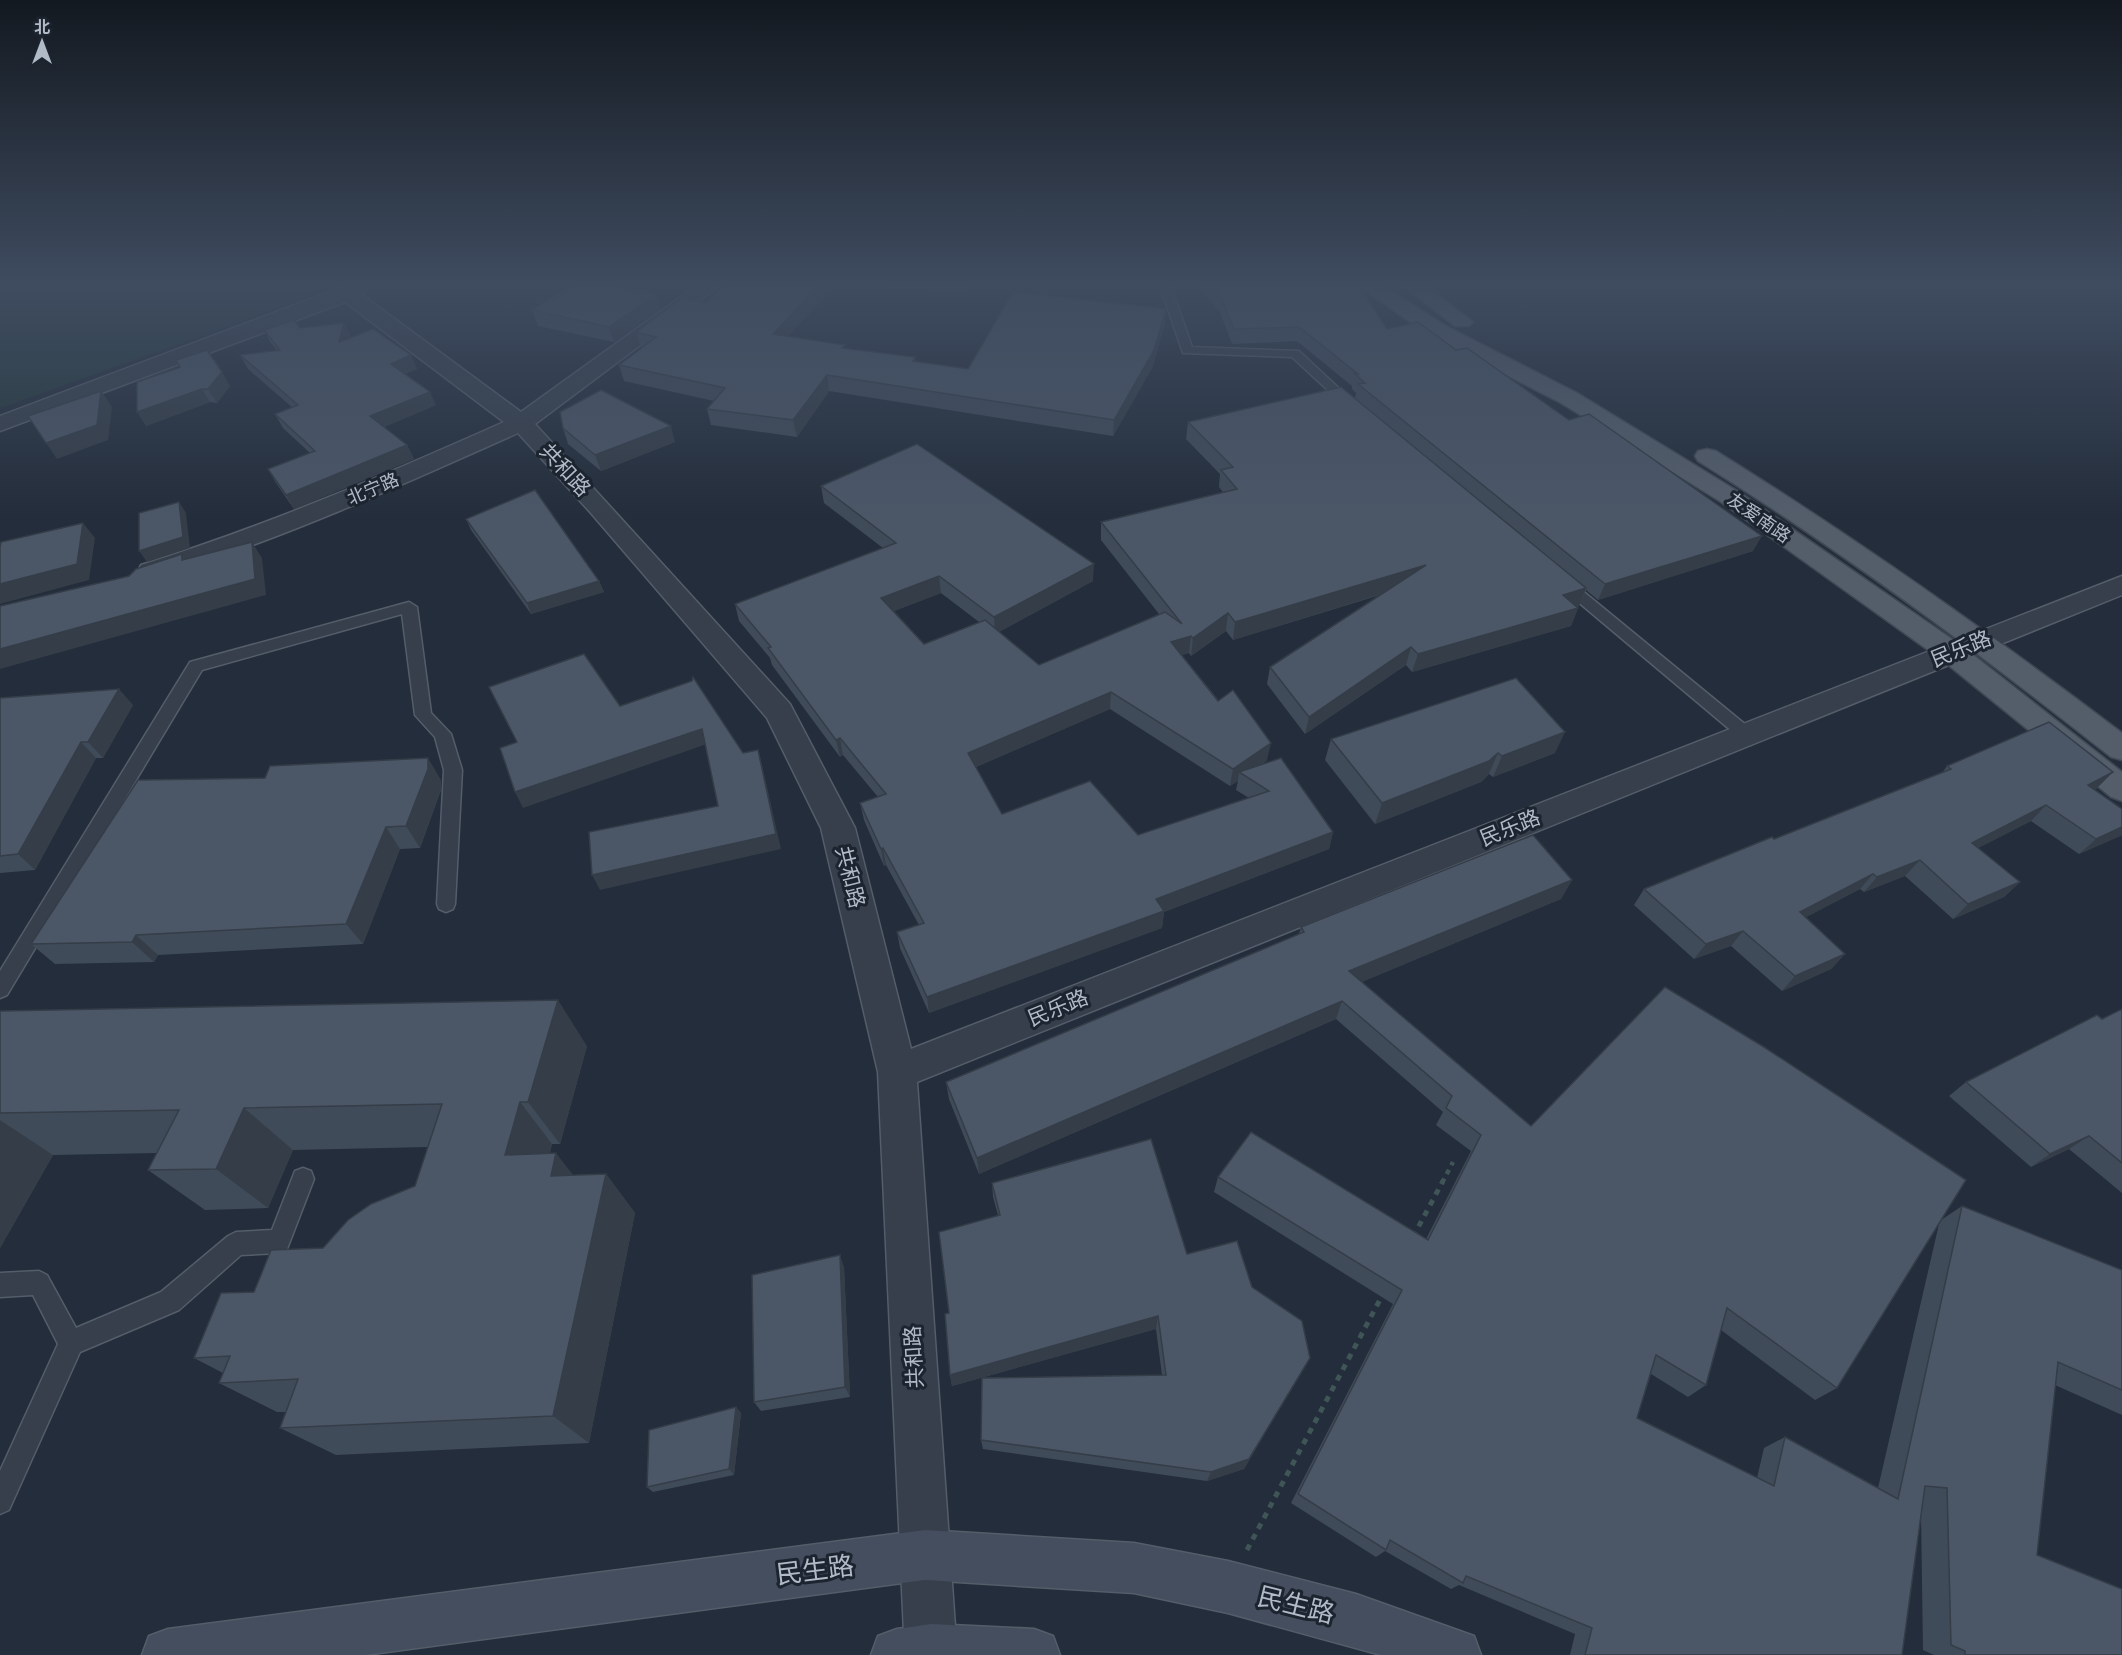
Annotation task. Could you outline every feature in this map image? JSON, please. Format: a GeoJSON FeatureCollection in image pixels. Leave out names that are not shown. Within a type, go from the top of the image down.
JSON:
{"type":"FeatureCollection","features":[{"type":"Feature","properties":{"kind":"main road","name":"友爱南路"},"geometry":{"type":"LineString","coordinates":[[1501,363],[1569,398],[1730,497],[1952,653],[2122,789]]}},
{"type":"Feature","properties":{"kind":"main road","name":"友爱南路"},"geometry":{"type":"LineString","coordinates":[[1544,363],[1593,388],[1758,487],[1983,640],[2122,749]]}},
{"type":"Feature","properties":{"kind":"main road","name":"民生路"},"geometry":{"type":"LineString","coordinates":[[168,1655],[925,1556],[1134,1568],[1227,1587],[1356,1620],[1455,1655]]}},
{"type":"Feature","properties":{"kind":"main road"},"geometry":{"type":"LineString","coordinates":[[920,1653],[1034,1655]]}},
{"type":"Feature","properties":{"kind":"street"},"geometry":{"type":"LineString","coordinates":[[0,424],[161,363]]}},
{"type":"Feature","properties":{"kind":"street","name":"共和路"},"geometry":{"type":"LineString","coordinates":[[446,363],[521,423],[599,507],[779,712],[838,828],[897,1072],[925,1556],[920,1653]]}},
{"type":"Feature","properties":{"kind":"street","name":"北宁路"},"geometry":{"type":"LineString","coordinates":[[130,577],[233,545],[362,494],[521,423],[603,363]]}},
{"type":"Feature","properties":{"kind":"street","name":"民乐路"},"geometry":{"type":"LineString","coordinates":[[897,1072],[2122,585]]}},
{"type":"Feature","properties":{"kind":"lane"},"geometry":{"type":"LineString","coordinates":[[1305,363],[1366,417]]}},
{"type":"Feature","properties":{"kind":"lane"},"geometry":{"type":"LineString","coordinates":[[1555,575],[1746,734]]}},
{"type":"Feature","properties":{"kind":"lane"},"geometry":{"type":"LineString","coordinates":[[0,989],[196,666],[410,607],[423,715],[443,734],[453,770],[446,904]]}},
{"type":"Feature","properties":{"kind":"lane"},"geometry":{"type":"LineString","coordinates":[[0,1501],[71,1343],[170,1301],[236,1244],[279,1241],[303,1179]]}},
{"type":"Feature","properties":{"kind":"lane"},"geometry":{"type":"LineString","coordinates":[[0,1286],[39,1284],[71,1343]]}},
{"type":"Feature","properties":{"kind":"path"},"geometry":{"type":"LineString","coordinates":[[1409,1245],[1453,1162]]}},
{"type":"Feature","properties":{"kind":"path"},"geometry":{"type":"LineString","coordinates":[[1227,1587],[1387,1286]]}},
{"type":"Feature","properties":{"kind":"green space"},"geometry":{"type":"Polygon","coordinates":[[[0,363],[124,363],[0,408],[0,363]]]}},
{"type":"Feature","properties":{"kind":"building"},"geometry":{"type":"Polygon","coordinates":[[[178,363],[216,363],[222,372],[208,389],[202,389],[137,412],[137,382],[180,367],[178,363]]]}},
{"type":"Feature","properties":{"kind":"building"},"geometry":{"type":"Polygon","coordinates":[[[250,363],[393,363],[391,364],[430,392],[370,416],[407,445],[286,495],[268,469],[315,451],[275,414],[298,405],[250,363]]]}},
{"type":"Feature","properties":{"kind":"building"},"geometry":{"type":"Polygon","coordinates":[[[928,363],[968,369],[971,363],[1146,363],[1114,420],[827,375],[793,420],[707,409],[725,388],[619,365],[928,363]]]}},
{"type":"Feature","properties":{"kind":"building"},"geometry":{"type":"Polygon","coordinates":[[[1344,363],[1489,363],[1569,420],[1589,414],[1762,536],[1605,584],[1358,384],[1365,383],[1355,374],[1358,374],[1344,363]]]}},
{"type":"Feature","properties":{"kind":"building"},"geometry":{"type":"Polygon","coordinates":[[[1341,387],[1586,588],[1563,595],[1578,608],[1418,654],[1411,647],[1309,717],[1270,667],[1426,565],[1235,622],[1228,613],[1193,638],[1191,636],[1171,642],[1218,701],[1233,690],[1271,743],[1233,769],[1111,692],[968,753],[1002,814],[1090,781],[1138,835],[1269,791],[1239,772],[1281,758],[1333,832],[1156,899],[1164,911],[927,997],[897,932],[924,923],[883,848],[881,849],[860,803],[886,794],[840,738],[836,740],[768,648],[771,647],[735,604],[896,543],[821,486],[917,444],[1094,564],[994,617],[939,576],[881,598],[924,644],[985,620],[1039,665],[1165,612],[1182,624],[1101,522],[1237,489],[1221,470],[1233,467],[1188,422],[1341,387]]]}},
{"type":"Feature","properties":{"kind":"building"},"geometry":{"type":"Polygon","coordinates":[[[601,390],[671,426],[595,455],[563,428],[560,412],[601,390]]]}},
{"type":"Feature","properties":{"kind":"building"},"geometry":{"type":"Polygon","coordinates":[[[101,391],[97,425],[46,443],[28,416],[101,391]]]}},
{"type":"Feature","properties":{"kind":"building"},"geometry":{"type":"Polygon","coordinates":[[[535,490],[599,581],[527,603],[466,519],[535,490]]]}},
{"type":"Feature","properties":{"kind":"building"},"geometry":{"type":"Polygon","coordinates":[[[179,502],[183,537],[139,551],[139,513],[179,502]]]}},
{"type":"Feature","properties":{"kind":"building"},"geometry":{"type":"Polygon","coordinates":[[[83,523],[77,564],[0,584],[1,542],[83,523]]]}},
{"type":"Feature","properties":{"kind":"building"},"geometry":{"type":"Polygon","coordinates":[[[252,542],[255,579],[0,649],[0,606],[129,576],[136,569],[182,554],[182,560],[252,542]]]}},
{"type":"Feature","properties":{"kind":"building"},"geometry":{"type":"Polygon","coordinates":[[[584,654],[620,706],[692,681],[693,677],[743,753],[758,750],[776,834],[592,875],[589,832],[718,806],[702,729],[515,792],[500,748],[517,742],[489,687],[584,654]]]}},
{"type":"Feature","properties":{"kind":"building"},"geometry":{"type":"Polygon","coordinates":[[[1516,678],[1565,732],[1502,756],[1498,753],[1489,761],[1382,803],[1331,739],[1516,678]]]}},
{"type":"Feature","properties":{"kind":"building"},"geometry":{"type":"Polygon","coordinates":[[[119,689],[88,742],[81,742],[18,854],[0,856],[0,698],[119,689]]]}},
{"type":"Feature","properties":{"kind":"building"},"geometry":{"type":"Polygon","coordinates":[[[2049,722],[2113,772],[2088,785],[2122,809],[2122,827],[2096,839],[2046,805],[1972,843],[2020,882],[1968,904],[1920,860],[1877,877],[1873,874],[1800,912],[1845,954],[1795,976],[1743,931],[1706,944],[1644,889],[1772,837],[1774,839],[1951,769],[1947,766],[2049,722]]]}},
{"type":"Feature","properties":{"kind":"building"},"geometry":{"type":"Polygon","coordinates":[[[428,758],[428,769],[406,826],[386,827],[346,924],[136,935],[132,942],[31,944],[138,780],[265,778],[270,766],[428,758]]]}},
{"type":"Feature","properties":{"kind":"building"},"geometry":{"type":"Polygon","coordinates":[[[1533,835],[1572,880],[1349,971],[1531,1126],[1665,987],[1764,1047],[1966,1180],[1837,1388],[1727,1308],[1706,1385],[1656,1355],[1637,1418],[1774,1486],[1785,1437],[1898,1499],[1962,1206],[2122,1270],[2122,1390],[2058,1362],[2037,1555],[2122,1589],[2122,1655],[1965,1655],[1965,1651],[1951,1645],[1947,1488],[1925,1486],[1902,1655],[1585,1655],[1592,1628],[1466,1576],[1463,1583],[1390,1540],[1386,1550],[1298,1494],[1402,1290],[1218,1177],[1251,1132],[1428,1240],[1481,1135],[1446,1108],[1452,1096],[1342,1001],[977,1158],[946,1082],[1304,932],[1301,927],[1533,835]]]}},
{"type":"Feature","properties":{"kind":"building"},"geometry":{"type":"Polygon","coordinates":[[[558,1000],[528,1102],[520,1102],[505,1155],[556,1153],[551,1176],[606,1174],[553,1416],[280,1428],[298,1379],[219,1383],[230,1356],[194,1358],[221,1293],[254,1292],[271,1250],[323,1248],[348,1220],[371,1204],[415,1186],[442,1104],[244,1108],[216,1169],[148,1170],[179,1110],[0,1113],[0,1011],[558,1000]]]}},
{"type":"Feature","properties":{"kind":"building"},"geometry":{"type":"Polygon","coordinates":[[[2122,1009],[2122,1163],[2089,1136],[2050,1154],[1966,1082],[2097,1015],[2102,1019],[2122,1009]]]}},
{"type":"Feature","properties":{"kind":"building"},"geometry":{"type":"Polygon","coordinates":[[[1151,1139],[1187,1254],[1237,1241],[1252,1287],[1302,1321],[1310,1358],[1249,1459],[1211,1472],[981,1440],[982,1378],[1166,1375],[1158,1316],[950,1375],[945,1314],[949,1313],[939,1232],[1000,1215],[992,1183],[1151,1139]]]}},
{"type":"Feature","properties":{"kind":"building"},"geometry":{"type":"Polygon","coordinates":[[[840,1255],[845,1387],[754,1402],[752,1275],[840,1255]]]}},
{"type":"Feature","properties":{"kind":"building"},"geometry":{"type":"Polygon","coordinates":[[[736,1407],[729,1469],[647,1487],[649,1430],[736,1407]]]}}]}
